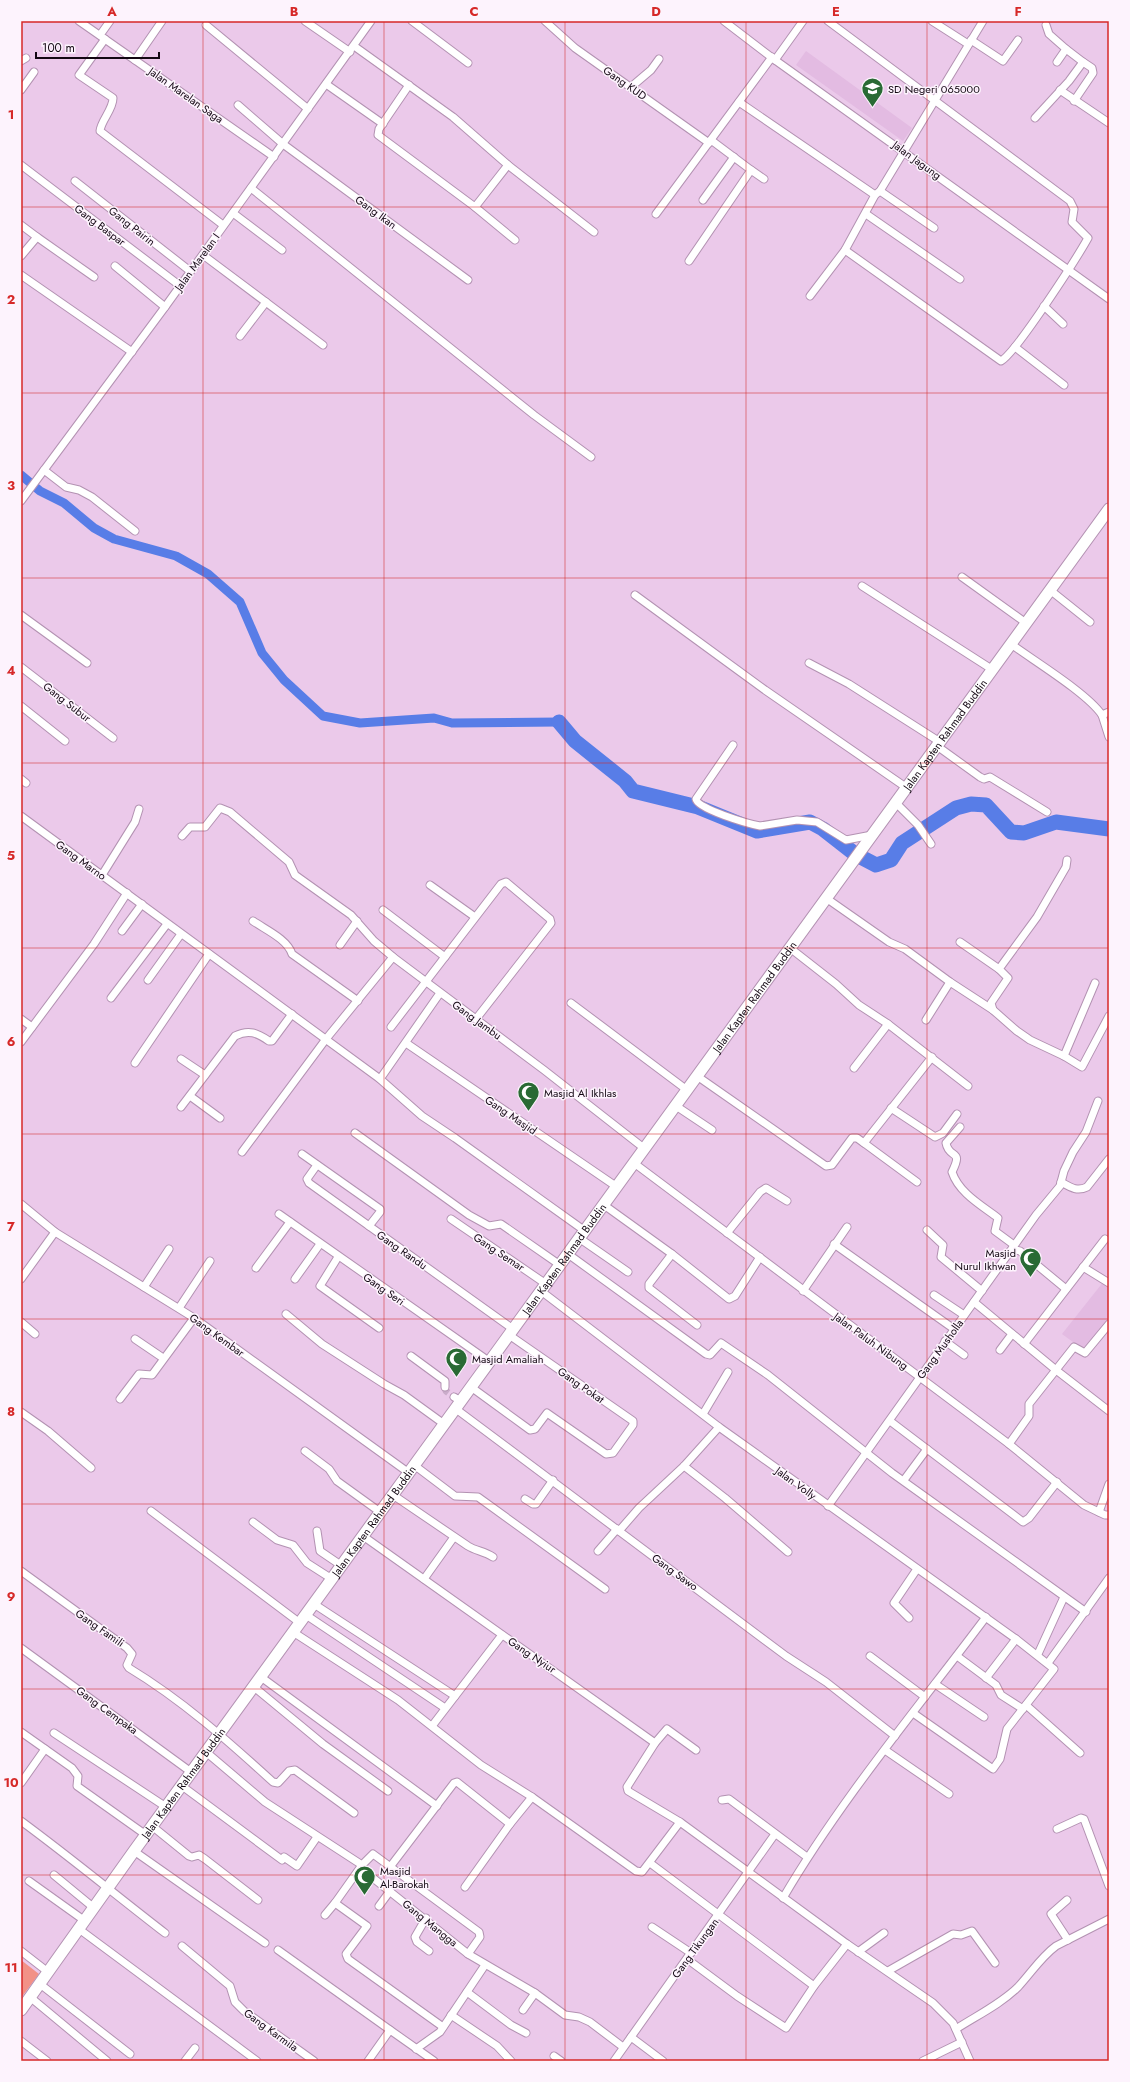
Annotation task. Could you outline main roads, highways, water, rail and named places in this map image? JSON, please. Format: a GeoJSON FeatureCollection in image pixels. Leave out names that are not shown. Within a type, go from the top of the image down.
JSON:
{"type":"FeatureCollection","features":[{"type":"Feature","properties":{"kind":"main road","name":"Jalan Kapten Rahmad Buddin"},"geometry":{"type":"LineString","coordinates":[[21,2010],[166,1807],[412,1469],[444,1424],[457,1402],[471,1387],[490,1362],[1109,509]]}},
{"type":"Feature","properties":{"kind":"waterway"},"geometry":{"type":"LineString","coordinates":[[21,475],[40,491],[64,503],[94,528],[114,539],[176,556],[208,574],[240,602],[262,653],[284,680],[323,716],[360,723],[434,718],[452,723],[559,722]]}},
{"type":"Feature","properties":{"kind":"waterway"},"geometry":{"type":"LineString","coordinates":[[559,722],[575,741],[625,781],[633,791],[698,807],[757,831],[810,822],[823,829],[855,854],[876,865],[891,860],[902,843],[956,808],[971,804],[986,805],[1011,832],[1024,833],[1056,822],[1109,829]]}},
{"type":"Feature","properties":{"kind":"tunnel"},"geometry":{"type":"LineString","coordinates":[[445,1387],[446,1391],[454,1397]]}},
{"type":"Feature","properties":{"kind":"place","name":"SD Negeri 065000"},"geometry":{"type":"Point","coordinates":[872,108]}},
{"type":"Feature","properties":{"kind":"place","name":"Masjid Al Ikhlas"},"geometry":{"type":"Point","coordinates":[529,1112]}},
{"type":"Feature","properties":{"kind":"place","name":"Masjid Nurul Ikhwan"},"geometry":{"type":"Point","coordinates":[1031,1278]}},
{"type":"Feature","properties":{"kind":"place","name":"Masjid Amaliah"},"geometry":{"type":"Point","coordinates":[457,1378]}},
{"type":"Feature","properties":{"kind":"place","name":"Masjid Al-Barokah"},"geometry":{"type":"Point","coordinates":[364,1896]}}]}
